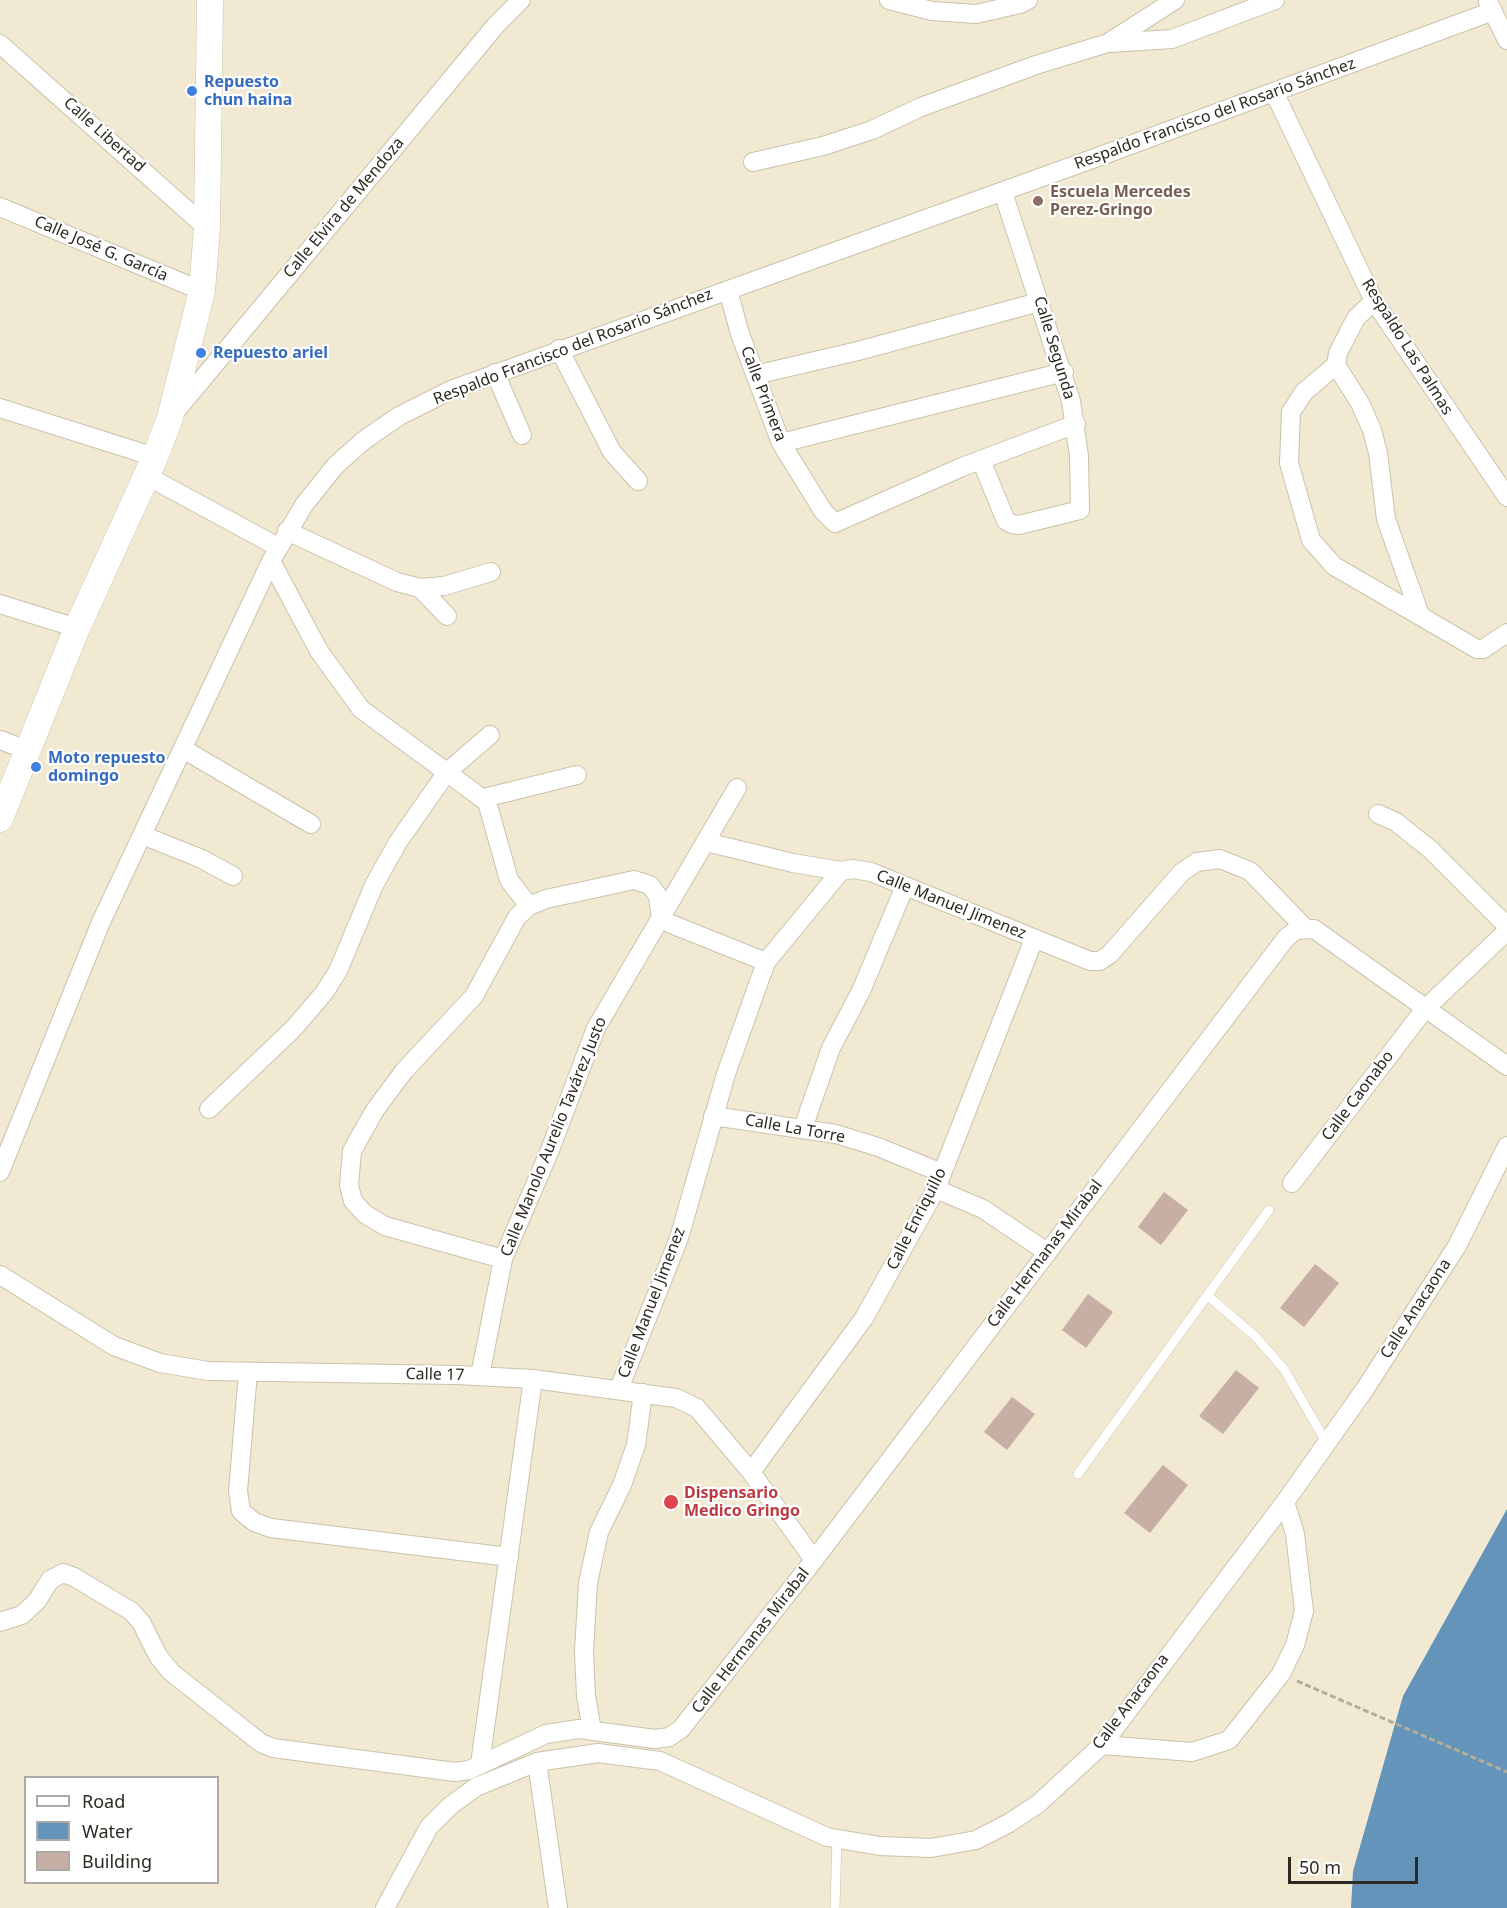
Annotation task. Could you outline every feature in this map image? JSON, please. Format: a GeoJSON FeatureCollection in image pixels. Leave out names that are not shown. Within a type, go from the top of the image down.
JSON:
{"type":"FeatureCollection","features":[{"type":"Feature","properties":{"kind":"main road"},"geometry":{"type":"LineString","coordinates":[[0,819],[77,628],[151,466],[170,418],[202,291],[207,228],[210,0]]}},
{"type":"Feature","properties":{"kind":"street","name":"Calle Elvira de Mendoza"},"geometry":{"type":"LineString","coordinates":[[170,418],[496,25],[521,0]]}},
{"type":"Feature","properties":{"kind":"street"},"geometry":{"type":"LineString","coordinates":[[889,0],[932,11],[976,14],[1028,0]]}},
{"type":"Feature","properties":{"kind":"street"},"geometry":{"type":"LineString","coordinates":[[1108,43],[1174,0]]}},
{"type":"Feature","properties":{"kind":"street"},"geometry":{"type":"LineString","coordinates":[[753,162],[823,146],[863,133],[921,107],[1035,65],[1108,43],[1172,39],[1275,0]]}},
{"type":"Feature","properties":{"kind":"street"},"geometry":{"type":"LineString","coordinates":[[1490,5],[1507,40]]}},
{"type":"Feature","properties":{"kind":"street","name":"Respaldo Francisco del Rosario Sánchez"},"geometry":{"type":"LineString","coordinates":[[0,1172],[101,922],[279,546],[335,466],[363,441],[399,416],[451,390],[559,349],[1003,192],[1274,93],[1490,5]]}},
{"type":"Feature","properties":{"kind":"street","name":"Calle Libertad"},"geometry":{"type":"LineString","coordinates":[[0,44],[207,228]]}},
{"type":"Feature","properties":{"kind":"street","name":"Respaldo Las Palmas"},"geometry":{"type":"LineString","coordinates":[[1274,93],[1374,301],[1507,497]]}},
{"type":"Feature","properties":{"kind":"street","name":"Calle Segunda"},"geometry":{"type":"LineString","coordinates":[[981,460],[1006,521],[1019,525],[1080,510],[1076,424],[1064,372],[1003,192]]}},
{"type":"Feature","properties":{"kind":"street","name":"Calle José G. García"},"geometry":{"type":"LineString","coordinates":[[0,207],[202,291]]}},
{"type":"Feature","properties":{"kind":"street","name":"Calle Primera"},"geometry":{"type":"LineString","coordinates":[[728,290],[755,375],[781,443],[832,522],[839,523],[981,460]]}},
{"type":"Feature","properties":{"kind":"street"},"geometry":{"type":"LineString","coordinates":[[1374,301],[1356,318],[1338,353],[1336,365],[1304,392],[1291,412],[1289,463],[1307,529],[1316,547],[1334,566],[1477,649],[1483,649],[1507,633]]}},
{"type":"Feature","properties":{"kind":"street"},"geometry":{"type":"LineString","coordinates":[[755,375],[858,351],[1039,302]]}},
{"type":"Feature","properties":{"kind":"street"},"geometry":{"type":"LineString","coordinates":[[559,349],[612,452],[638,482]]}},
{"type":"Feature","properties":{"kind":"street"},"geometry":{"type":"LineString","coordinates":[[1336,365],[1360,403],[1372,430],[1378,453],[1386,519],[1420,615]]}},
{"type":"Feature","properties":{"kind":"street"},"geometry":{"type":"LineString","coordinates":[[781,443],[1064,372]]}},
{"type":"Feature","properties":{"kind":"street"},"geometry":{"type":"LineString","coordinates":[[495,373],[522,435]]}},
{"type":"Feature","properties":{"kind":"street"},"geometry":{"type":"LineString","coordinates":[[0,408],[151,466],[279,546],[420,588],[444,586],[491,572]]}},
{"type":"Feature","properties":{"kind":"street"},"geometry":{"type":"LineString","coordinates":[[981,460],[1076,424]]}},
{"type":"Feature","properties":{"kind":"street"},"geometry":{"type":"LineString","coordinates":[[279,546],[319,651],[346,692],[378,723],[484,798],[489,806],[509,880],[529,906]]}},
{"type":"Feature","properties":{"kind":"street"},"geometry":{"type":"LineString","coordinates":[[420,588],[447,616]]}},
{"type":"Feature","properties":{"kind":"street"},"geometry":{"type":"LineString","coordinates":[[0,604],[77,628]]}},
{"type":"Feature","properties":{"kind":"street"},"geometry":{"type":"LineString","coordinates":[[208,1109],[293,1029],[324,993],[338,971],[384,868],[426,799],[447,772],[490,735]]}},
{"type":"Feature","properties":{"kind":"street"},"geometry":{"type":"LineString","coordinates":[[0,740],[27,750]]}},
{"type":"Feature","properties":{"kind":"street"},"geometry":{"type":"LineString","coordinates":[[183,749],[311,824]]}},
{"type":"Feature","properties":{"kind":"street"},"geometry":{"type":"LineString","coordinates":[[484,798],[577,775]]}},
{"type":"Feature","properties":{"kind":"street","name":"Calle Manolo Aurelio Tavárez Justo"},"geometry":{"type":"LineString","coordinates":[[480,1376],[503,1259],[550,1150],[596,1028],[736,788]]}},
{"type":"Feature","properties":{"kind":"street"},"geometry":{"type":"LineString","coordinates":[[1378,814],[1395,822],[1431,850],[1507,926]]}},
{"type":"Feature","properties":{"kind":"street"},"geometry":{"type":"LineString","coordinates":[[142,835],[202,859],[233,876]]}},
{"type":"Feature","properties":{"kind":"street"},"geometry":{"type":"LineString","coordinates":[[706,842],[794,863],[841,871]]}},
{"type":"Feature","properties":{"kind":"street","name":"Calle Manuel Jimenez"},"geometry":{"type":"LineString","coordinates":[[619,1389],[679,1238],[713,1116],[766,962],[841,871],[853,869],[870,872],[1090,961],[1100,961],[1110,954],[1182,872],[1197,862],[1220,860],[1250,871],[1301,929]]}},
{"type":"Feature","properties":{"kind":"street"},"geometry":{"type":"LineString","coordinates":[[503,1259],[385,1226],[365,1214],[353,1201],[349,1185],[352,1151],[375,1110],[404,1071],[474,996],[517,917],[529,906],[634,880],[650,885],[658,896],[661,920],[766,962]]}},
{"type":"Feature","properties":{"kind":"street"},"geometry":{"type":"LineString","coordinates":[[802,1128],[831,1048],[861,991],[905,886]]}},
{"type":"Feature","properties":{"kind":"street"},"geometry":{"type":"LineString","coordinates":[[1301,929],[1314,929],[1424,1010],[1507,1066]]}},
{"type":"Feature","properties":{"kind":"street","name":"Calle Hermanas Mirabal"},"geometry":{"type":"LineString","coordinates":[[0,1622],[22,1615],[37,1601],[50,1580],[63,1573],[74,1576],[131,1611],[141,1622],[158,1656],[171,1672],[261,1743],[273,1748],[455,1772],[480,1764],[546,1734],[592,1730],[655,1739],[669,1737],[681,1729],[814,1560],[1286,938],[1301,929]]}},
{"type":"Feature","properties":{"kind":"street","name":"Calle Caonabo"},"geometry":{"type":"LineString","coordinates":[[1292,1183],[1424,1010],[1507,931]]}},
{"type":"Feature","properties":{"kind":"street","name":"Calle Enriquillo"},"geometry":{"type":"LineString","coordinates":[[751,1472],[864,1318],[939,1181],[1034,939]]}},
{"type":"Feature","properties":{"kind":"street","name":"Calle La Torre"},"geometry":{"type":"LineString","coordinates":[[713,1116],[836,1134],[879,1147],[939,1181],[1047,1252]]}},
{"type":"Feature","properties":{"kind":"street","name":"Calle Anacaona"},"geometry":{"type":"LineString","coordinates":[[385,1908],[429,1827],[450,1806],[476,1786],[537,1762],[598,1753],[660,1761],[802,1827],[837,1838],[880,1846],[931,1848],[976,1840],[1009,1823],[1038,1804],[1101,1745],[1285,1502],[1365,1389],[1457,1246],[1507,1146]]}},
{"type":"Feature","properties":{"kind":"street","name":"Calle 17"},"geometry":{"type":"LineString","coordinates":[[0,1275],[114,1346],[160,1363],[208,1371],[532,1379],[676,1398],[697,1408],[751,1472],[814,1560]]}},
{"type":"Feature","properties":{"kind":"street"},"geometry":{"type":"LineString","coordinates":[[248,1372],[238,1491],[241,1511],[254,1522],[271,1528],[509,1557]]}},
{"type":"Feature","properties":{"kind":"street"},"geometry":{"type":"LineString","coordinates":[[480,1764],[532,1379]]}},
{"type":"Feature","properties":{"kind":"street"},"geometry":{"type":"LineString","coordinates":[[592,1730],[586,1696],[588,1583],[599,1532],[622,1485],[636,1445],[642,1393]]}},
{"type":"Feature","properties":{"kind":"street"},"geometry":{"type":"LineString","coordinates":[[1101,1745],[1192,1752],[1229,1740],[1281,1674],[1295,1645],[1304,1611],[1295,1534],[1285,1502]]}},
{"type":"Feature","properties":{"kind":"street"},"geometry":{"type":"LineString","coordinates":[[537,1762],[558,1908]]}},
{"type":"Feature","properties":{"kind":"lane"},"geometry":{"type":"LineString","coordinates":[[1078,1474],[1269,1210]]}},
{"type":"Feature","properties":{"kind":"lane"},"geometry":{"type":"LineString","coordinates":[[1208,1296],[1255,1336],[1284,1369],[1326,1442]]}},
{"type":"Feature","properties":{"kind":"lane"},"geometry":{"type":"LineString","coordinates":[[835,1908],[837,1838]]}},
{"type":"Feature","properties":{"kind":"path"},"geometry":{"type":"LineString","coordinates":[[1281,1674],[1507,1772]]}},
{"type":"Feature","properties":{"kind":"water"},"geometry":{"type":"Polygon","coordinates":[[[1507,1509],[1507,1908],[1351,1908],[1353,1871],[1403,1696],[1507,1509]]]}},
{"type":"Feature","properties":{"kind":"building"},"geometry":{"type":"Polygon","coordinates":[[[1164,1192],[1188,1210],[1161,1245],[1138,1227],[1164,1192]]]}},
{"type":"Feature","properties":{"kind":"building"},"geometry":{"type":"Polygon","coordinates":[[[1315,1264],[1339,1283],[1304,1327],[1280,1308],[1315,1264]]]}},
{"type":"Feature","properties":{"kind":"building"},"geometry":{"type":"Polygon","coordinates":[[[1088,1294],[1113,1312],[1086,1348],[1062,1330],[1088,1294]]]}},
{"type":"Feature","properties":{"kind":"building"},"geometry":{"type":"Polygon","coordinates":[[[1236,1370],[1259,1388],[1223,1434],[1199,1416],[1236,1370]]]}},
{"type":"Feature","properties":{"kind":"building"},"geometry":{"type":"Polygon","coordinates":[[[1012,1397],[1035,1414],[1007,1450],[984,1432],[1012,1397]]]}},
{"type":"Feature","properties":{"kind":"building"},"geometry":{"type":"Polygon","coordinates":[[[1163,1465],[1188,1485],[1150,1533],[1124,1513],[1163,1465]]]}},
{"type":"Feature","properties":{"kind":"place","name":"Repuesto chun haina"},"geometry":{"type":"Point","coordinates":[192,91]}},
{"type":"Feature","properties":{"kind":"place","name":"Escuela Mercedes Perez-Gringo"},"geometry":{"type":"Point","coordinates":[1038,201]}},
{"type":"Feature","properties":{"kind":"place","name":"Repuesto ariel"},"geometry":{"type":"Point","coordinates":[201,353]}},
{"type":"Feature","properties":{"kind":"place","name":"Moto repuesto domingo"},"geometry":{"type":"Point","coordinates":[36,767]}},
{"type":"Feature","properties":{"kind":"place","name":"Dispensario Medico Gringo"},"geometry":{"type":"Point","coordinates":[671,1502]}}]}
